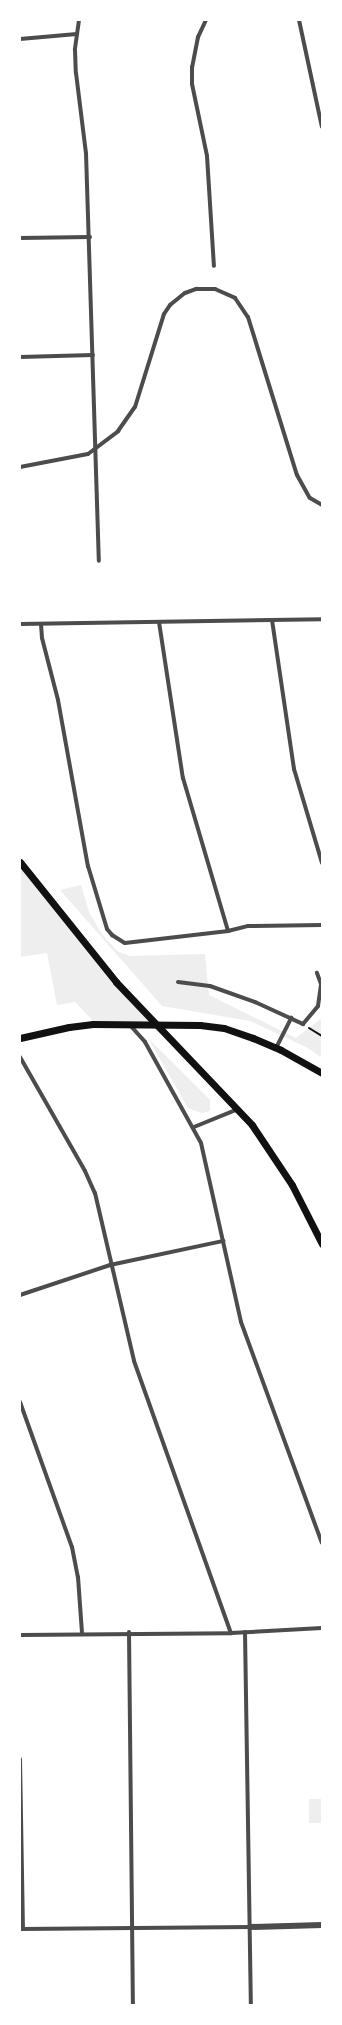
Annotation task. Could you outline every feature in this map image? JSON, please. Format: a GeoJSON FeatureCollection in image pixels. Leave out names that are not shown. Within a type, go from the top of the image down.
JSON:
{"type":"FeatureCollection","features":[{"type":"Feature","properties":{"kind":"main road"},"geometry":{"type":"LineString","coordinates":[[20,862],[83,944],[238,1109],[281,1167],[322,1244]]}},
{"type":"Feature","properties":{"kind":"main road"},"geometry":{"type":"LineString","coordinates":[[20,1038],[69,1027],[129,1024],[200,1025],[224,1028],[276,1048],[322,1073]]}},
{"type":"Feature","properties":{"kind":"street"},"geometry":{"type":"LineString","coordinates":[[79,20],[77,34],[76,73],[86,153],[90,237],[99,561]]}},
{"type":"Feature","properties":{"kind":"street"},"geometry":{"type":"LineString","coordinates":[[206,20],[198,37],[192,68],[208,156],[214,266]]}},
{"type":"Feature","properties":{"kind":"street"},"geometry":{"type":"LineString","coordinates":[[299,20],[322,127]]}},
{"type":"Feature","properties":{"kind":"street"},"geometry":{"type":"LineString","coordinates":[[20,39],[77,34]]}},
{"type":"Feature","properties":{"kind":"street"},"geometry":{"type":"LineString","coordinates":[[20,238],[90,237]]}},
{"type":"Feature","properties":{"kind":"street"},"geometry":{"type":"LineString","coordinates":[[20,467],[88,454],[118,431],[135,407],[164,314],[170,305],[185,293],[196,289],[215,289],[235,298],[248,317],[297,475],[310,498],[322,505]]}},
{"type":"Feature","properties":{"kind":"street"},"geometry":{"type":"LineString","coordinates":[[20,357],[93,355]]}},
{"type":"Feature","properties":{"kind":"street"},"geometry":{"type":"LineString","coordinates":[[20,624],[322,619]]}},
{"type":"Feature","properties":{"kind":"street"},"geometry":{"type":"LineString","coordinates":[[272,620],[291,754],[322,863]]}},
{"type":"Feature","properties":{"kind":"street"},"geometry":{"type":"LineString","coordinates":[[159,622],[183,778],[228,931]]}},
{"type":"Feature","properties":{"kind":"street"},"geometry":{"type":"LineString","coordinates":[[41,624],[42,638],[58,700],[88,866],[107,929],[125,943],[228,931],[248,926],[322,925]]}},
{"type":"Feature","properties":{"kind":"street"},"geometry":{"type":"LineString","coordinates":[[178,982],[210,986],[303,1024],[318,1006],[321,984],[317,973]]}},
{"type":"Feature","properties":{"kind":"street"},"geometry":{"type":"LineString","coordinates":[[276,1048],[291,1018]]}},
{"type":"Feature","properties":{"kind":"street"},"geometry":{"type":"LineString","coordinates":[[129,1024],[146,1042],[201,1143],[241,1322],[322,1543]]}},
{"type":"Feature","properties":{"kind":"street"},"geometry":{"type":"LineString","coordinates":[[20,1056],[88,1178],[100,1213],[110,1265],[134,1361],[150,1410],[231,1632]]}},
{"type":"Feature","properties":{"kind":"street"},"geometry":{"type":"LineString","coordinates":[[194,1128],[238,1109]]}},
{"type":"Feature","properties":{"kind":"street"},"geometry":{"type":"LineString","coordinates":[[20,1295],[110,1265],[223,1241]]}},
{"type":"Feature","properties":{"kind":"street"},"geometry":{"type":"LineString","coordinates":[[20,1402],[72,1547],[78,1577],[82,1633]]}},
{"type":"Feature","properties":{"kind":"street"},"geometry":{"type":"LineString","coordinates":[[20,1635],[129,1632],[245,1632],[322,1628]]}},
{"type":"Feature","properties":{"kind":"street"},"geometry":{"type":"LineString","coordinates":[[129,1632],[133,2005]]}},
{"type":"Feature","properties":{"kind":"street"},"geometry":{"type":"LineString","coordinates":[[245,1632],[246,1767],[251,1927],[251,2005]]}},
{"type":"Feature","properties":{"kind":"street"},"geometry":{"type":"LineString","coordinates":[[20,1759],[21,1929],[133,1926],[251,1927],[322,1925]]}},
{"type":"Feature","properties":{"kind":"path"},"geometry":{"type":"LineString","coordinates":[[303,1024],[322,1036]]}},
{"type":"Feature","properties":{"kind":"shaded area"},"geometry":{"type":"Polygon","coordinates":[[[20,862],[51,903],[157,1024],[96,1024],[75,1002],[57,1005],[47,953],[20,957],[20,862]]]}},
{"type":"Feature","properties":{"kind":"shaded area"},"geometry":{"type":"Polygon","coordinates":[[[81,885],[89,912],[102,934],[117,951],[130,956],[205,954],[209,995],[296,1038],[322,1018],[322,1058],[308,1048],[250,1021],[162,1006],[60,890],[81,885]]]}},
{"type":"Feature","properties":{"kind":"shaded area"},"geometry":{"type":"Polygon","coordinates":[[[148,1038],[210,1100],[210,1111],[201,1113],[188,1108],[148,1038]]]}},
{"type":"Feature","properties":{"kind":"shaded area"},"geometry":{"type":"Polygon","coordinates":[[[309,1799],[322,1799],[322,1823],[309,1823],[309,1799]]]}}]}
